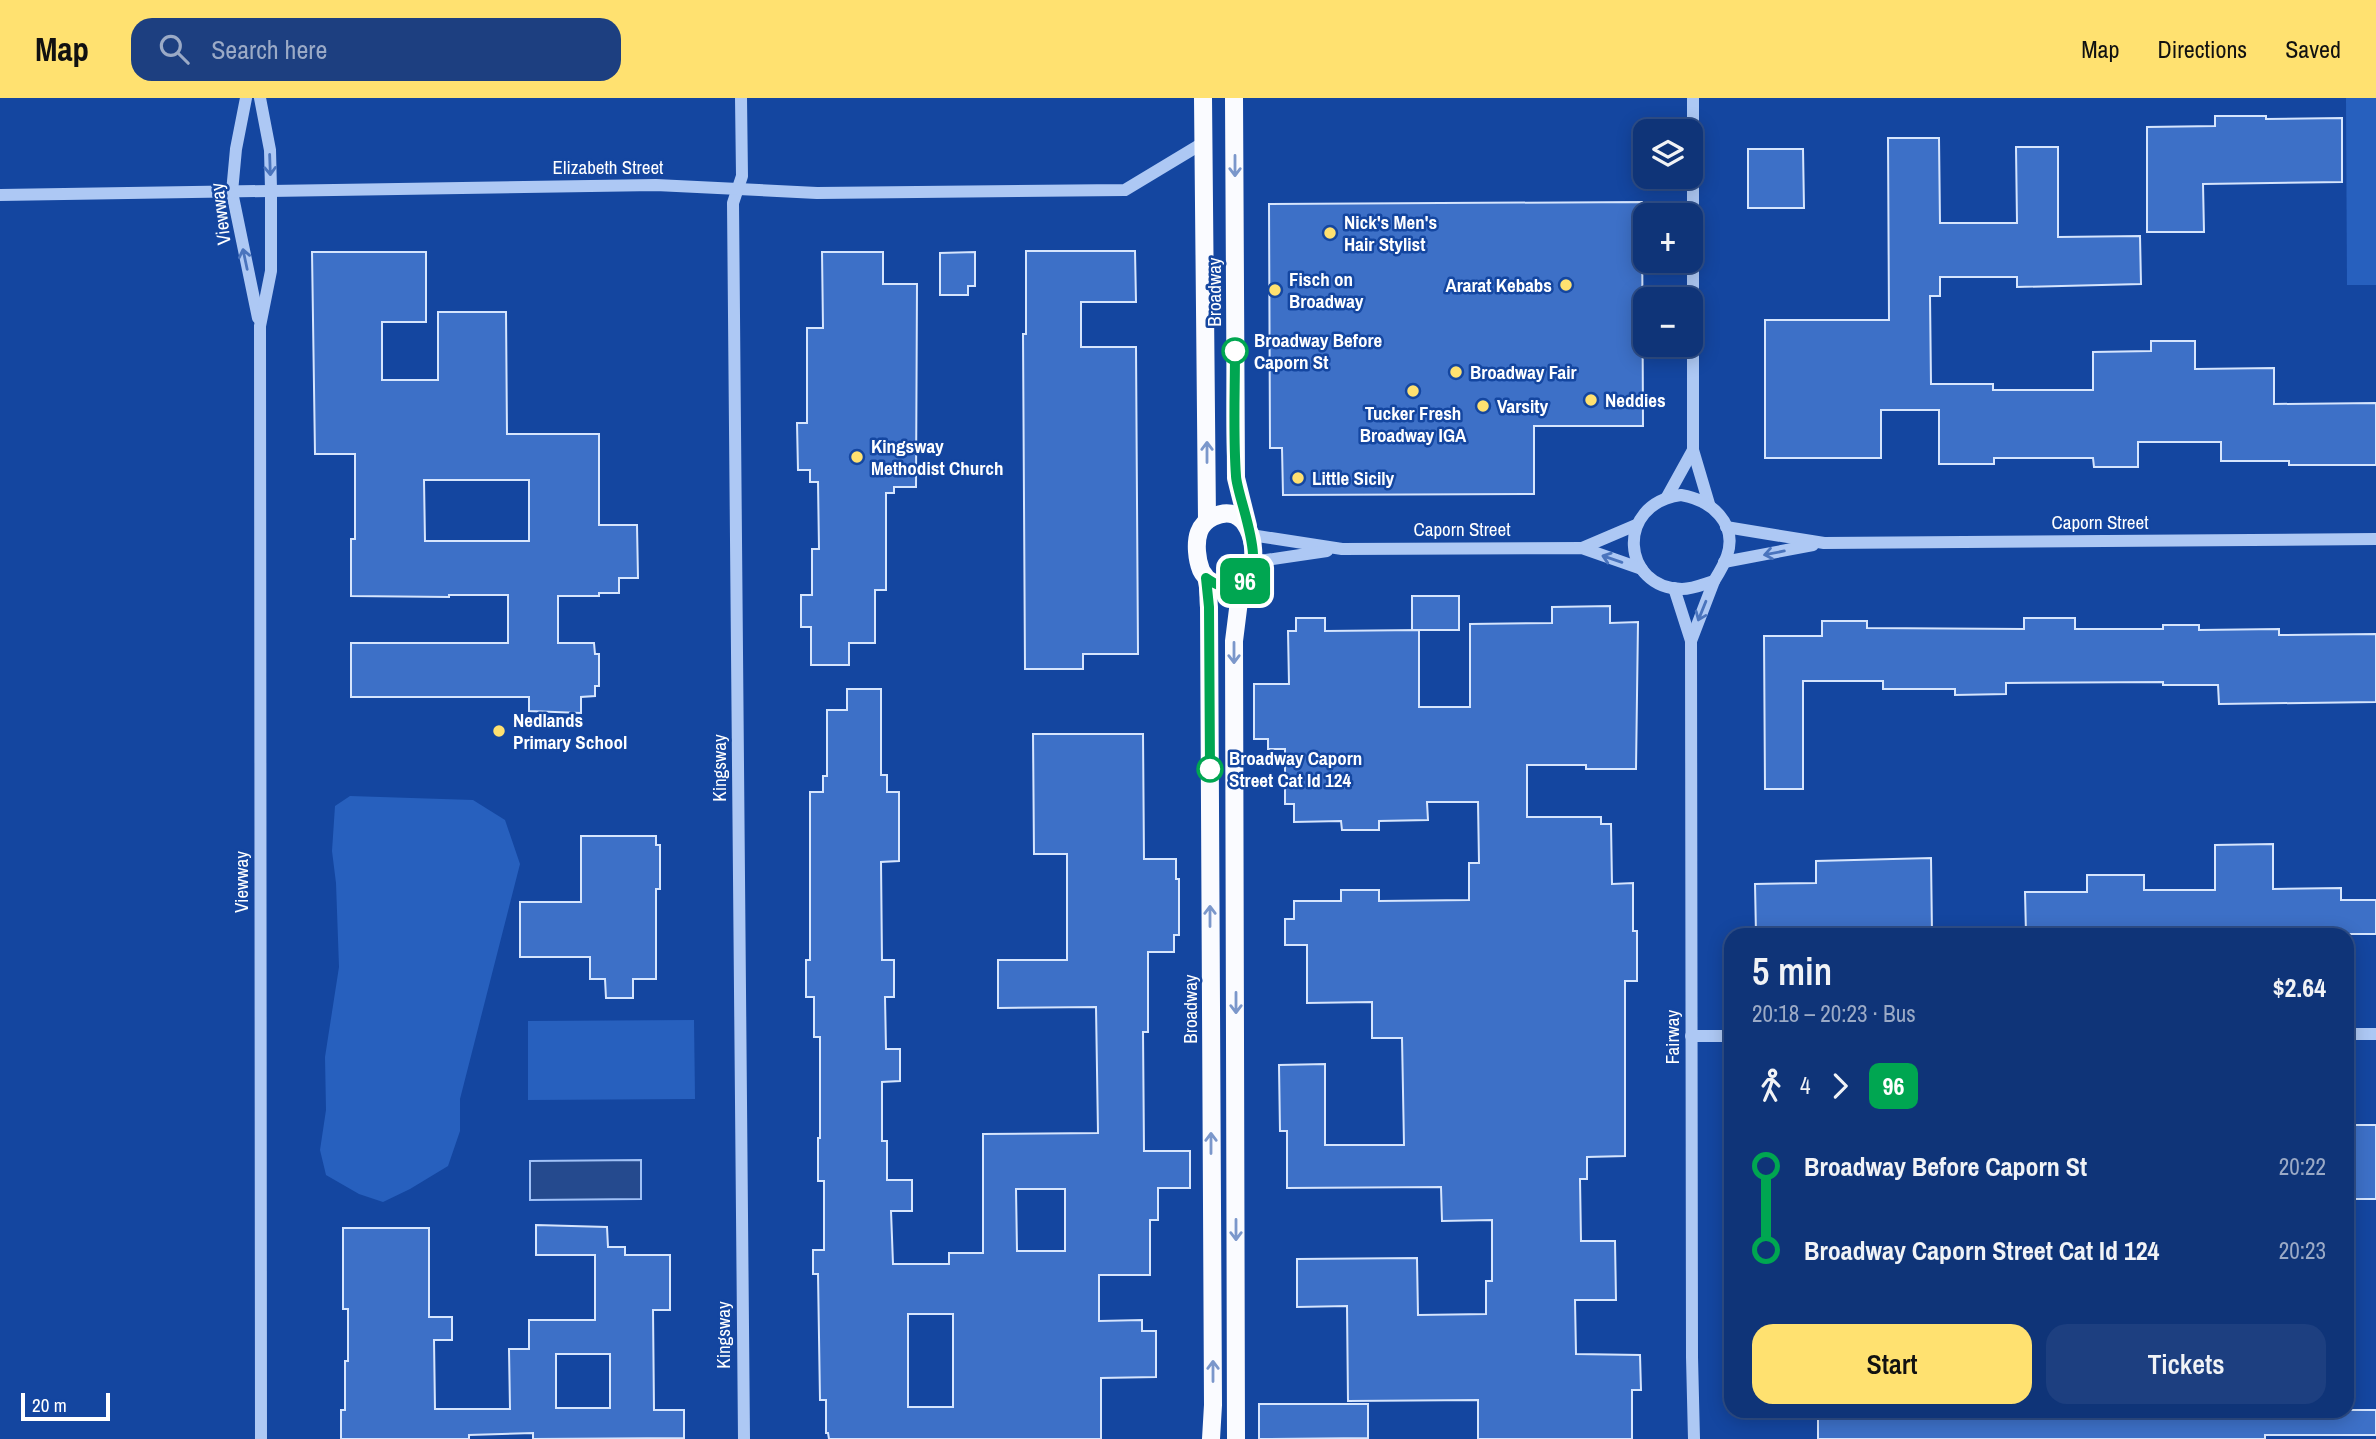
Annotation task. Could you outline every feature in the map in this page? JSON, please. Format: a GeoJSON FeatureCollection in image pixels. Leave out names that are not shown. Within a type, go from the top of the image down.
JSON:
{"type":"FeatureCollection","features":[{"type":"Feature","properties":{"kind":"main road","name":"Broadway"},"geometry":{"type":"LineString","coordinates":[[1203,98],[1207,520]]}},
{"type":"Feature","properties":{"kind":"main road","name":"Broadway"},"geometry":{"type":"LineString","coordinates":[[1234,98],[1236,478],[1250,531]]}},
{"type":"Feature","properties":{"kind":"main road"},"geometry":{"type":"LineString","coordinates":[[1236,1439],[1234,641],[1241,585],[1250,575],[1253,562],[1250,531],[1242,519],[1225,513],[1207,520],[1199,532],[1197,550],[1201,569],[1206,578],[1216,585],[1241,585]]}},
{"type":"Feature","properties":{"kind":"main road","name":"Broadway"},"geometry":{"type":"LineString","coordinates":[[1206,578],[1209,662],[1213,1391],[1211,1439]]}},
{"type":"Feature","properties":{"kind":"street","name":"Viewway"},"geometry":{"type":"LineString","coordinates":[[246,98],[236,149],[232,192],[260,326]]}},
{"type":"Feature","properties":{"kind":"street","name":"Viewway"},"geometry":{"type":"LineString","coordinates":[[260,98],[270,150],[271,189],[271,271],[260,326],[261,1439]]}},
{"type":"Feature","properties":{"kind":"street","name":"Kingsway"},"geometry":{"type":"LineString","coordinates":[[741,98],[742,176],[733,203],[744,1439]]}},
{"type":"Feature","properties":{"kind":"street"},"geometry":{"type":"LineString","coordinates":[[1693,98],[1693,450],[1709,503]]}},
{"type":"Feature","properties":{"kind":"street","name":"Elizabeth Street"},"geometry":{"type":"LineString","coordinates":[[0,195],[656,185],[817,193],[1125,190],[1203,143]]}},
{"type":"Feature","properties":{"kind":"street"},"geometry":{"type":"LineString","coordinates":[[1667,497],[1693,450]]}},
{"type":"Feature","properties":{"kind":"street"},"geometry":{"type":"LineString","coordinates":[[1667,497],[1696,497],[1709,503],[1719,514],[1729,541],[1724,562],[1714,581],[1683,590],[1653,581],[1642,569],[1633,540],[1636,525],[1654,503],[1667,497]]}},
{"type":"Feature","properties":{"kind":"street","name":"Caporn Street"},"geometry":{"type":"LineString","coordinates":[[1582,548],[1636,525]]}},
{"type":"Feature","properties":{"kind":"street","name":"Caporn Street"},"geometry":{"type":"LineString","coordinates":[[1726,527],[1824,543],[2376,539]]}},
{"type":"Feature","properties":{"kind":"street","name":"Caporn Street"},"geometry":{"type":"LineString","coordinates":[[1250,531],[1342,549]]}},
{"type":"Feature","properties":{"kind":"street","name":"Caporn Street"},"geometry":{"type":"LineString","coordinates":[[1724,562],[1824,543]]}},
{"type":"Feature","properties":{"kind":"street","name":"Caporn Street"},"geometry":{"type":"LineString","coordinates":[[1253,562],[1342,549],[1582,548],[1642,569]]}},
{"type":"Feature","properties":{"kind":"street","name":"Fairway"},"geometry":{"type":"LineString","coordinates":[[1691,641],[1714,581]]}},
{"type":"Feature","properties":{"kind":"street","name":"Fairway"},"geometry":{"type":"LineString","coordinates":[[1674,588],[1691,641],[1693,1437]]}},
{"type":"Feature","properties":{"kind":"street"},"geometry":{"type":"LineString","coordinates":[[2354,1034],[2376,1034]]}},
{"type":"Feature","properties":{"kind":"street"},"geometry":{"type":"LineString","coordinates":[[1692,1036],[1724,1036]]}},
{"type":"Feature","properties":{"kind":"shaded area"},"geometry":{"type":"Polygon","coordinates":[[[2346,98],[2376,98],[2376,285],[2347,285],[2346,98]]]}},
{"type":"Feature","properties":{"kind":"shaded area"},"geometry":{"type":"Polygon","coordinates":[[[350,796],[473,800],[505,820],[520,864],[460,1099],[460,1131],[448,1166],[383,1202],[359,1194],[326,1175],[320,1150],[326,1110],[325,1057],[339,967],[332,851],[335,806],[350,796]]]}},
{"type":"Feature","properties":{"kind":"shaded area"},"geometry":{"type":"Polygon","coordinates":[[[694,1020],[695,1099],[528,1100],[528,1021],[694,1020]]]}},
{"type":"Feature","properties":{"kind":"shaded area"},"geometry":{"type":"Polygon","coordinates":[[[641,1160],[641,1199],[530,1200],[530,1161],[641,1160]]]}},
{"type":"Feature","properties":{"kind":"building"},"geometry":{"type":"Polygon","coordinates":[[[2215,116],[2266,116],[2266,119],[2342,118],[2342,182],[2203,184],[2204,232],[2147,232],[2147,127],[2215,126],[2215,116]]]}},
{"type":"Feature","properties":{"kind":"building"},"geometry":{"type":"Polygon","coordinates":[[[1888,138],[1939,138],[1940,223],[2017,223],[2016,147],[2058,147],[2058,237],[2140,236],[2141,284],[2017,287],[2017,277],[1940,277],[1940,296],[1930,296],[1931,384],[1993,384],[1993,390],[2093,390],[2093,352],[2151,351],[2151,341],[2195,341],[2195,369],[2274,368],[2274,404],[2376,403],[2376,465],[2289,465],[2289,461],[2221,461],[2221,442],[2138,442],[2138,467],[2094,467],[2093,458],[1994,458],[1994,464],[1939,464],[1939,410],[1881,410],[1881,458],[1765,458],[1765,320],[1889,320],[1888,138]]]}},
{"type":"Feature","properties":{"kind":"building"},"geometry":{"type":"Polygon","coordinates":[[[1748,149],[1803,149],[1804,208],[1748,208],[1748,149]]]}},
{"type":"Feature","properties":{"kind":"building","name":"Broadway Fair"},"geometry":{"type":"Polygon","coordinates":[[[1642,202],[1633,203],[1633,273],[1642,273],[1642,287],[1633,287],[1633,357],[1643,357],[1643,426],[1534,426],[1534,494],[1283,495],[1282,448],[1270,448],[1269,204],[1642,202]]]}},
{"type":"Feature","properties":{"kind":"building"},"geometry":{"type":"Polygon","coordinates":[[[1026,251],[1135,251],[1136,302],[1081,302],[1081,347],[1136,347],[1138,654],[1083,654],[1083,669],[1025,669],[1023,334],[1026,334],[1026,251]]]}},
{"type":"Feature","properties":{"kind":"building"},"geometry":{"type":"Polygon","coordinates":[[[312,252],[426,252],[426,322],[382,322],[382,380],[438,380],[438,312],[506,312],[507,434],[599,434],[599,525],[637,525],[638,578],[619,578],[619,593],[558,596],[558,643],[594,643],[595,654],[599,654],[599,686],[595,686],[595,696],[581,697],[581,713],[529,711],[529,697],[351,697],[351,643],[508,643],[508,595],[351,596],[351,539],[355,539],[355,454],[315,454],[312,252]],[[424,480],[425,541],[529,541],[529,480],[424,480]]]}},
{"type":"Feature","properties":{"kind":"building"},"geometry":{"type":"Polygon","coordinates":[[[822,252],[883,252],[883,284],[917,284],[916,487],[894,487],[894,493],[886,493],[886,590],[875,590],[875,643],[849,643],[849,665],[811,665],[811,627],[801,627],[801,595],[812,595],[812,549],[819,549],[818,482],[810,482],[810,470],[798,470],[797,423],[807,423],[807,328],[823,328],[822,252]]]}},
{"type":"Feature","properties":{"kind":"building"},"geometry":{"type":"Polygon","coordinates":[[[975,252],[975,286],[968,286],[968,295],[940,295],[940,253],[975,252]]]}},
{"type":"Feature","properties":{"kind":"building"},"geometry":{"type":"Polygon","coordinates":[[[1412,596],[1459,596],[1459,630],[1412,630],[1412,596]]]}},
{"type":"Feature","properties":{"kind":"building"},"geometry":{"type":"Polygon","coordinates":[[[1610,606],[1610,623],[1638,622],[1636,769],[1586,769],[1586,765],[1527,765],[1527,817],[1601,817],[1601,824],[1611,824],[1612,884],[1633,883],[1637,981],[1625,981],[1625,1156],[1587,1157],[1587,1179],[1580,1179],[1581,1241],[1615,1241],[1616,1300],[1575,1300],[1576,1354],[1640,1355],[1641,1390],[1632,1390],[1632,1439],[1478,1439],[1478,1400],[1348,1401],[1347,1306],[1297,1307],[1297,1259],[1417,1258],[1418,1315],[1486,1314],[1486,1281],[1492,1281],[1492,1220],[1442,1221],[1441,1187],[1287,1188],[1287,1131],[1280,1131],[1279,1065],[1325,1064],[1325,1145],[1404,1145],[1402,1038],[1372,1038],[1372,1002],[1307,1003],[1307,945],[1285,945],[1285,919],[1294,919],[1294,901],[1341,901],[1341,890],[1379,890],[1379,901],[1469,900],[1469,863],[1479,863],[1478,802],[1427,802],[1428,820],[1379,821],[1379,830],[1342,830],[1341,821],[1294,822],[1294,804],[1285,804],[1285,749],[1268,749],[1268,739],[1254,739],[1254,684],[1289,684],[1288,631],[1296,631],[1296,618],[1325,618],[1325,631],[1419,630],[1419,707],[1470,707],[1470,624],[1552,623],[1552,607],[1610,606]]]}},
{"type":"Feature","properties":{"kind":"building"},"geometry":{"type":"Polygon","coordinates":[[[2024,618],[2075,618],[2075,629],[2163,629],[2163,625],[2199,625],[2199,630],[2279,629],[2279,635],[2376,634],[2376,702],[2219,704],[2218,685],[2163,685],[2163,682],[2006,683],[2006,694],[1955,695],[1955,689],[1883,689],[1883,681],[1803,681],[1803,789],[1765,789],[1764,636],[1822,636],[1822,621],[1867,621],[1867,628],[2024,629],[2024,618]]]}},
{"type":"Feature","properties":{"kind":"building"},"geometry":{"type":"Polygon","coordinates":[[[847,689],[881,689],[881,775],[887,775],[887,792],[899,792],[899,861],[881,862],[882,960],[894,960],[894,997],[885,997],[886,1049],[900,1049],[900,1081],[882,1082],[882,1141],[887,1141],[887,1180],[912,1180],[912,1211],[891,1211],[893,1264],[949,1264],[949,1253],[983,1253],[983,1134],[1098,1133],[1096,1007],[998,1008],[998,960],[1067,960],[1067,854],[1034,854],[1033,734],[1143,734],[1144,859],[1176,859],[1176,879],[1179,879],[1179,935],[1174,935],[1174,952],[1148,952],[1148,1032],[1143,1032],[1144,1151],[1190,1151],[1190,1188],[1158,1188],[1158,1220],[1150,1220],[1150,1275],[1099,1275],[1099,1321],[1142,1320],[1142,1331],[1156,1331],[1156,1377],[1101,1378],[1101,1439],[829,1439],[826,1433],[826,1400],[820,1400],[818,1274],[813,1274],[813,1250],[824,1250],[824,1181],[818,1181],[820,1037],[814,1037],[814,997],[806,997],[806,960],[810,960],[810,792],[823,792],[823,776],[827,776],[827,710],[847,710],[847,689]],[[1016,1189],[1017,1251],[1065,1251],[1065,1189],[1016,1189]],[[908,1314],[908,1407],[953,1407],[953,1314],[908,1314]]]}},
{"type":"Feature","properties":{"kind":"building"},"geometry":{"type":"Polygon","coordinates":[[[581,836],[656,836],[656,845],[660,845],[660,889],[656,889],[656,979],[633,979],[633,998],[606,998],[605,979],[590,979],[590,957],[520,957],[520,902],[581,902],[581,836]]]}},
{"type":"Feature","properties":{"kind":"building"},"geometry":{"type":"Polygon","coordinates":[[[2273,844],[2273,889],[2341,888],[2341,900],[2376,900],[2376,934],[2354,934],[2354,928],[2026,928],[2025,892],[2087,892],[2087,875],[2144,875],[2144,890],[2215,890],[2215,845],[2273,844]]]}},
{"type":"Feature","properties":{"kind":"building"},"geometry":{"type":"Polygon","coordinates":[[[1931,858],[1932,928],[1756,928],[1755,884],[1816,883],[1816,861],[1931,858]]]}},
{"type":"Feature","properties":{"kind":"building"},"geometry":{"type":"Polygon","coordinates":[[[2354,1125],[2376,1125],[2376,1199],[2354,1199],[2354,1125]]]}},
{"type":"Feature","properties":{"kind":"building"},"geometry":{"type":"Polygon","coordinates":[[[536,1225],[607,1227],[608,1247],[625,1247],[625,1255],[670,1255],[670,1310],[653,1310],[654,1410],[684,1410],[684,1438],[533,1439],[533,1433],[469,1435],[469,1439],[341,1439],[341,1410],[345,1410],[345,1361],[348,1361],[348,1309],[343,1309],[343,1228],[429,1228],[429,1317],[452,1317],[452,1340],[434,1340],[435,1409],[510,1409],[509,1349],[529,1349],[529,1320],[595,1320],[595,1255],[536,1255],[536,1225]],[[556,1354],[556,1408],[610,1408],[610,1354],[556,1354]]]}},
{"type":"Feature","properties":{"kind":"building"},"geometry":{"type":"Polygon","coordinates":[[[1259,1404],[1368,1404],[1368,1438],[1259,1439],[1259,1404]]]}},
{"type":"Feature","properties":{"kind":"building"},"geometry":{"type":"Polygon","coordinates":[[[2354,1410],[2376,1410],[2376,1435],[2265,1435],[2265,1439],[1818,1439],[1818,1418],[2354,1418],[2354,1410]]]}},
{"type":"Feature","properties":{"kind":"bus line","name":"96"},"geometry":{"type":"LineString","coordinates":[[1210,769],[1209,607],[1206,578],[1216,585],[1241,585],[1250,575],[1253,562],[1253,543],[1236,478],[1235,351]]}},
{"type":"Feature","properties":{"kind":"place","name":"Nick's Men's Hair Stylist"},"geometry":{"type":"Point","coordinates":[1330,233]}},
{"type":"Feature","properties":{"kind":"place","name":"Ararat Kebabs"},"geometry":{"type":"Point","coordinates":[1566,285]}},
{"type":"Feature","properties":{"kind":"place","name":"Fisch on Broadway"},"geometry":{"type":"Point","coordinates":[1275,290]}},
{"type":"Feature","properties":{"kind":"place","name":"Broadway Before Caporn St"},"geometry":{"type":"Point","coordinates":[1235,351]}},
{"type":"Feature","properties":{"kind":"place","name":"Broadway Fair"},"geometry":{"type":"Point","coordinates":[1456,372]}},
{"type":"Feature","properties":{"kind":"place","name":"Tucker Fresh Broadway IGA"},"geometry":{"type":"Point","coordinates":[1413,391]}},
{"type":"Feature","properties":{"kind":"place","name":"Neddies"},"geometry":{"type":"Point","coordinates":[1591,400]}},
{"type":"Feature","properties":{"kind":"place","name":"Varsity"},"geometry":{"type":"Point","coordinates":[1483,406]}},
{"type":"Feature","properties":{"kind":"place","name":"Kingsway Methodist Church"},"geometry":{"type":"Point","coordinates":[857,457]}},
{"type":"Feature","properties":{"kind":"place","name":"Little Sicily"},"geometry":{"type":"Point","coordinates":[1298,478]}},
{"type":"Feature","properties":{"kind":"place","name":"Nedlands Primary School"},"geometry":{"type":"Point","coordinates":[499,731]}},
{"type":"Feature","properties":{"kind":"place","name":"Broadway Caporn Street Cat Id 124"},"geometry":{"type":"Point","coordinates":[1210,769]}}]}
